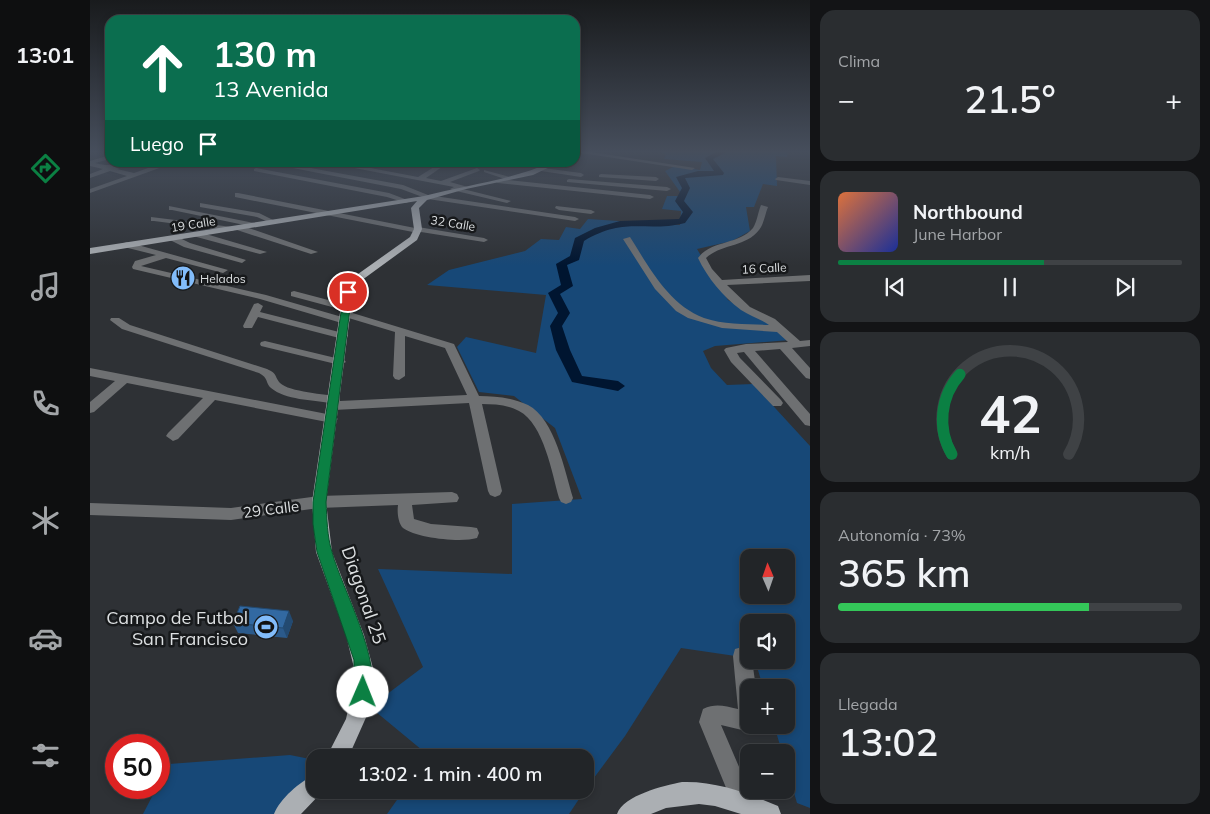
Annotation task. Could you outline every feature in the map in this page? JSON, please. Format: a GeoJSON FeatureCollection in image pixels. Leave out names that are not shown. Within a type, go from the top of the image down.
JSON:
{"type":"FeatureCollection","features":[{"type":"Feature","properties":{"kind":"main road","name":"19 Calle"},"geometry":{"type":"LineString","coordinates":[[90,251],[427,198],[451,190]]}},
{"type":"Feature","properties":{"kind":"main road"},"geometry":{"type":"LineString","coordinates":[[417,232],[415,208],[427,198]]}},
{"type":"Feature","properties":{"kind":"main road","name":"Diagonal 25"},"geometry":{"type":"LineString","coordinates":[[341,749],[354,723],[361,702],[364,681],[362,660],[324,552],[320,524],[320,502],[349,288],[354,281],[400,250],[417,232]]}},
{"type":"Feature","properties":{"kind":"main road"},"geometry":{"type":"LineString","coordinates":[[628,814],[650,802],[677,792],[710,793],[770,814]]}},
{"type":"Feature","properties":{"kind":"main road"},"geometry":{"type":"LineString","coordinates":[[285,814],[306,794]]}},
{"type":"Feature","properties":{"kind":"street"},"geometry":{"type":"LineString","coordinates":[[90,200],[114,190]]}},
{"type":"Feature","properties":{"kind":"street"},"geometry":{"type":"LineString","coordinates":[[362,190],[389,195],[406,201]]}},
{"type":"Feature","properties":{"kind":"street"},"geometry":{"type":"LineString","coordinates":[[410,190],[427,198],[538,218]]}},
{"type":"Feature","properties":{"kind":"street"},"geometry":{"type":"LineString","coordinates":[[458,190],[496,199],[592,212]]}},
{"type":"Feature","properties":{"kind":"street"},"geometry":{"type":"LineString","coordinates":[[587,190],[650,197]]}},
{"type":"Feature","properties":{"kind":"street","name":"32 Calle"},"geometry":{"type":"LineString","coordinates":[[238,195],[417,232],[484,240]]}},
{"type":"Feature","properties":{"kind":"street"},"geometry":{"type":"LineString","coordinates":[[427,198],[574,219]]}},
{"type":"Feature","properties":{"kind":"street"},"geometry":{"type":"LineString","coordinates":[[203,205],[259,214],[273,222]]}},
{"type":"Feature","properties":{"kind":"street"},"geometry":{"type":"LineString","coordinates":[[764,207],[758,227],[752,233],[735,244],[715,248],[704,254],[703,261],[719,283],[746,309],[771,322],[797,344]]}},
{"type":"Feature","properties":{"kind":"street"},"geometry":{"type":"LineString","coordinates":[[172,208],[254,225]]}},
{"type":"Feature","properties":{"kind":"street"},"geometry":{"type":"LineString","coordinates":[[154,219],[235,228],[314,252]]}},
{"type":"Feature","properties":{"kind":"street"},"geometry":{"type":"LineString","coordinates":[[417,232],[437,239]]}},
{"type":"Feature","properties":{"kind":"street"},"geometry":{"type":"LineString","coordinates":[[196,234],[263,252]]}},
{"type":"Feature","properties":{"kind":"street"},"geometry":{"type":"LineString","coordinates":[[173,238],[187,245],[242,260]]}},
{"type":"Feature","properties":{"kind":"street"},"geometry":{"type":"LineString","coordinates":[[626,239],[649,275],[688,315],[716,323],[780,329]]}},
{"type":"Feature","properties":{"kind":"street"},"geometry":{"type":"LineString","coordinates":[[127,245],[223,270]]}},
{"type":"Feature","properties":{"kind":"street"},"geometry":{"type":"LineString","coordinates":[[166,255],[138,263],[136,267],[263,297],[346,314]]}},
{"type":"Feature","properties":{"kind":"street","name":"16 Calle"},"geometry":{"type":"LineString","coordinates":[[719,283],[810,278]]}},
{"type":"Feature","properties":{"kind":"street"},"geometry":{"type":"LineString","coordinates":[[294,294],[346,314],[450,346],[474,398],[495,491]]}},
{"type":"Feature","properties":{"kind":"street"},"geometry":{"type":"LineString","coordinates":[[248,326],[253,313],[263,297]]}},
{"type":"Feature","properties":{"kind":"street"},"geometry":{"type":"LineString","coordinates":[[253,313],[343,336]]}},
{"type":"Feature","properties":{"kind":"street"},"geometry":{"type":"LineString","coordinates":[[115,320],[126,327],[263,371],[270,375],[275,385],[334,403],[474,398],[515,404],[529,412],[545,433],[566,498]]}},
{"type":"Feature","properties":{"kind":"street"},"geometry":{"type":"LineString","coordinates":[[399,376],[400,331]]}},
{"type":"Feature","properties":{"kind":"street"},"geometry":{"type":"LineString","coordinates":[[777,403],[730,352],[733,348],[810,343]]}},
{"type":"Feature","properties":{"kind":"street"},"geometry":{"type":"LineString","coordinates":[[265,344],[340,362]]}},
{"type":"Feature","properties":{"kind":"street"},"geometry":{"type":"LineString","coordinates":[[783,345],[810,374]]}},
{"type":"Feature","properties":{"kind":"street"},"geometry":{"type":"LineString","coordinates":[[746,347],[810,422]]}},
{"type":"Feature","properties":{"kind":"street"},"geometry":{"type":"LineString","coordinates":[[90,372],[332,419]]}},
{"type":"Feature","properties":{"kind":"street"},"geometry":{"type":"LineString","coordinates":[[90,409],[124,379]]}},
{"type":"Feature","properties":{"kind":"street"},"geometry":{"type":"LineString","coordinates":[[173,436],[212,396]]}},
{"type":"Feature","properties":{"kind":"street","name":"29 Calle"},"geometry":{"type":"LineString","coordinates":[[90,509],[231,514],[320,502],[452,498]]}},
{"type":"Feature","properties":{"kind":"street"},"geometry":{"type":"LineString","coordinates":[[405,500],[405,513],[408,523],[432,532],[472,533]]}},
{"type":"Feature","properties":{"kind":"street"},"geometry":{"type":"LineString","coordinates":[[743,669],[749,710],[747,719],[740,721],[716,714],[710,716],[709,722],[744,804]]}},
{"type":"Feature","properties":{"kind":"shaded area"},"geometry":{"type":"Polygon","coordinates":[[[679,190],[761,190],[754,207],[746,207],[750,231],[732,241],[697,249],[728,300],[770,323],[790,340],[715,346],[703,351],[711,368],[727,385],[753,384],[810,446],[810,808],[797,803],[795,796],[795,744],[780,744],[777,734],[795,734],[795,679],[761,679],[758,669],[795,669],[795,614],[740,614],[740,657],[681,648],[625,736],[594,778],[594,749],[421,749],[370,707],[423,667],[378,569],[512,574],[512,504],[582,499],[555,428],[514,396],[479,392],[457,347],[466,337],[536,353],[546,295],[427,285],[449,270],[525,251],[541,239],[559,240],[566,227],[580,229],[588,219],[680,225],[681,211],[662,209],[667,196],[683,196],[679,190]]]}},
{"type":"Feature","properties":{"kind":"shaded area"},"geometry":{"type":"Polygon","coordinates":[[[290,755],[306,758],[306,781],[275,814],[143,814],[151,799],[170,799],[170,764],[290,755]]]}},
{"type":"Feature","properties":{"kind":"shaded area"},"geometry":{"type":"Polygon","coordinates":[[[398,799],[579,799],[569,814],[387,814],[398,799]]]}},
{"type":"Feature","properties":{"kind":"building"},"geometry":{"type":"Polygon","coordinates":[[[240,606],[289,611],[283,628],[233,623],[240,606]]]}},
{"type":"Feature","properties":{"kind":"waterway"},"geometry":{"type":"LineString","coordinates":[[618,386],[577,379],[563,350],[556,326],[564,313],[554,293],[567,286],[561,264],[575,258],[579,240],[606,227],[628,222],[670,223],[682,221],[688,212],[679,201],[685,190]]}},
{"type":"Feature","properties":{"kind":"place","name":"Helados"},"geometry":{"type":"Point","coordinates":[183,278]}},
{"type":"Feature","properties":{"kind":"place","name":"Campo de Futbol San Francisco"},"geometry":{"type":"Point","coordinates":[266,627]}},
{"type":"Feature","properties":{"kind":"route"},"geometry":{"type":"LineString","coordinates":[[348,292],[346,321],[320,502],[320,524],[324,552],[362,660],[363,692]]}}]}
